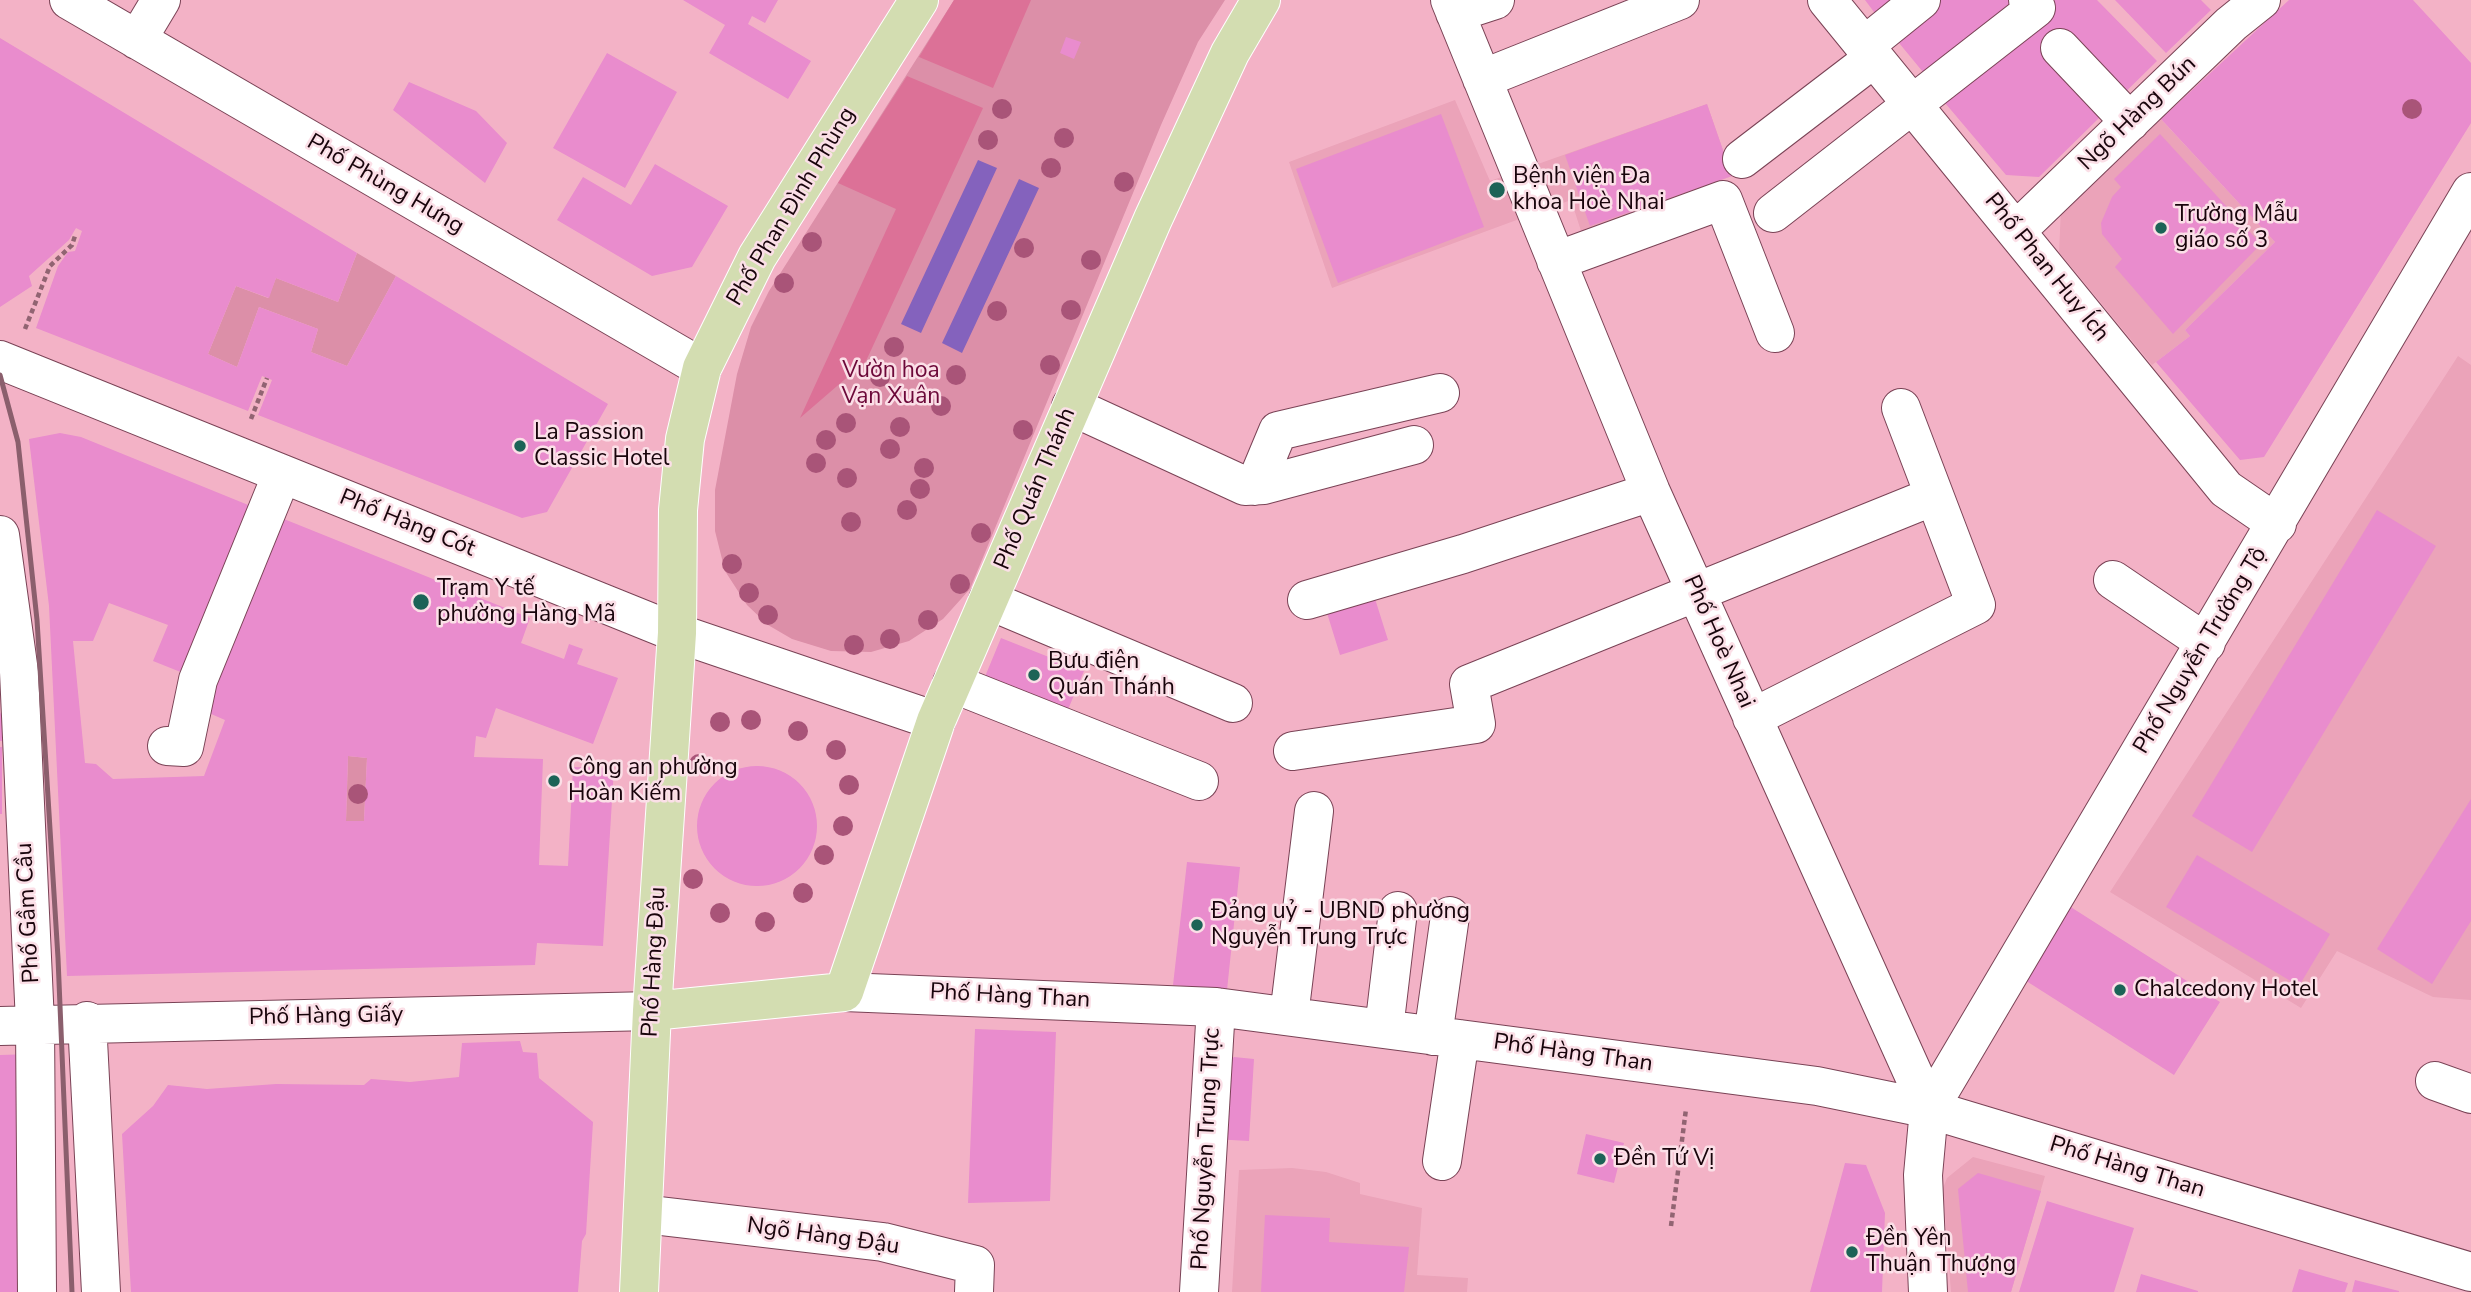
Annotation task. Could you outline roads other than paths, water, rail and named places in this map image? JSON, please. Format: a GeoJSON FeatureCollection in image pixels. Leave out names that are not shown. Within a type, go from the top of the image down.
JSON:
{"type":"FeatureCollection","features":[{"type":"Feature","properties":{"kind":"main road","name":"Phố Phan Đình Phùng"},"geometry":{"type":"LineString","coordinates":[[677,633],[679,498],[685,439],[702,368],[757,257],[919,0]]}},
{"type":"Feature","properties":{"kind":"main road","name":"Phố Quán Thánh"},"geometry":{"type":"LineString","coordinates":[[844,992],[936,721],[1071,406],[1208,100],[1261,0]]}},
{"type":"Feature","properties":{"kind":"main road","name":"Phố Hàng Đậu"},"geometry":{"type":"LineString","coordinates":[[639,1292],[652,1011],[677,633]]}},
{"type":"Feature","properties":{"kind":"main road","name":"Phố Hàng Than"},"geometry":{"type":"LineString","coordinates":[[652,1011],[844,992]]}},
{"type":"Feature","properties":{"kind":"street"},"geometry":{"type":"LineString","coordinates":[[137,40],[161,0]]}},
{"type":"Feature","properties":{"kind":"street"},"geometry":{"type":"LineString","coordinates":[[1452,7],[1495,0]]}},
{"type":"Feature","properties":{"kind":"street"},"geometry":{"type":"LineString","coordinates":[[1482,79],[1680,0]]}},
{"type":"Feature","properties":{"kind":"street"},"geometry":{"type":"LineString","coordinates":[[1742,159],[1869,52],[1922,0]]}},
{"type":"Feature","properties":{"kind":"street"},"geometry":{"type":"LineString","coordinates":[[1773,213],[1914,106],[2036,8],[2028,0]]}},
{"type":"Feature","properties":{"kind":"street","name":"Ngõ Hàng Bún"},"geometry":{"type":"LineString","coordinates":[[2016,231],[2130,122],[2219,12],[2261,0]]}},
{"type":"Feature","properties":{"kind":"street","name":"Phố Phùng Hưng"},"geometry":{"type":"LineString","coordinates":[[78,2],[137,40],[702,368]]}},
{"type":"Feature","properties":{"kind":"street","name":"Phố Phan Huy Ích"},"geometry":{"type":"LineString","coordinates":[[1834,2],[1869,52],[2226,489],[2277,524]]}},
{"type":"Feature","properties":{"kind":"street","name":"Phố Hoè Nhai"},"geometry":{"type":"LineString","coordinates":[[1452,7],[1651,492],[1929,1109],[1923,1175],[1928,1292]]}},
{"type":"Feature","properties":{"kind":"street"},"geometry":{"type":"LineString","coordinates":[[2060,48],[2130,122]]}},
{"type":"Feature","properties":{"kind":"street","name":"Phố Nguyễn Trường Tộ"},"geometry":{"type":"LineString","coordinates":[[1929,1109],[2471,192]]}},
{"type":"Feature","properties":{"kind":"street"},"geometry":{"type":"LineString","coordinates":[[1556,261],[1723,200],[1775,333]]}},
{"type":"Feature","properties":{"kind":"street","name":"Phố Hàng Cót"},"geometry":{"type":"LineString","coordinates":[[11,347],[282,474],[677,633],[936,721]]}},
{"type":"Feature","properties":{"kind":"street"},"geometry":{"type":"LineString","coordinates":[[1255,486],[1278,431],[1440,393]]}},
{"type":"Feature","properties":{"kind":"street"},"geometry":{"type":"LineString","coordinates":[[1071,406],[1245,486],[1255,486],[1413,446]]}},
{"type":"Feature","properties":{"kind":"street"},"geometry":{"type":"LineString","coordinates":[[1752,718],[1976,606],[1901,408]]}},
{"type":"Feature","properties":{"kind":"street"},"geometry":{"type":"LineString","coordinates":[[167,746],[184,747],[198,680],[282,474]]}},
{"type":"Feature","properties":{"kind":"street"},"geometry":{"type":"LineString","coordinates":[[1307,600],[1463,554],[1651,492]]}},
{"type":"Feature","properties":{"kind":"street"},"geometry":{"type":"LineString","coordinates":[[1293,751],[1476,724],[1469,684],[1934,496]]}},
{"type":"Feature","properties":{"kind":"street","name":"Phố Gầm Cầu"},"geometry":{"type":"LineString","coordinates":[[0,535],[10,672],[18,1024],[37,1115],[37,1292]]}},
{"type":"Feature","properties":{"kind":"street"},"geometry":{"type":"LineString","coordinates":[[2113,580],[2206,643]]}},
{"type":"Feature","properties":{"kind":"street"},"geometry":{"type":"LineString","coordinates":[[988,600],[1233,704]]}},
{"type":"Feature","properties":{"kind":"street"},"geometry":{"type":"LineString","coordinates":[[953,683],[1199,781]]}},
{"type":"Feature","properties":{"kind":"street"},"geometry":{"type":"LineString","coordinates":[[1289,1016],[1314,811]]}},
{"type":"Feature","properties":{"kind":"street"},"geometry":{"type":"LineString","coordinates":[[1384,1029],[1398,911]]}},
{"type":"Feature","properties":{"kind":"street"},"geometry":{"type":"LineString","coordinates":[[1442,1161],[1450,916]]}},
{"type":"Feature","properties":{"kind":"street","name":"Phố Hàng Than"},"geometry":{"type":"LineString","coordinates":[[844,992],[1216,1007],[1817,1086],[1929,1109],[2471,1272]]}},
{"type":"Feature","properties":{"kind":"street","name":"Phố Nguyễn Trung Trực"},"geometry":{"type":"LineString","coordinates":[[1199,1292],[1216,1007]]}},
{"type":"Feature","properties":{"kind":"street","name":"Phố Hàng Giấy"},"geometry":{"type":"LineString","coordinates":[[18,1024],[652,1011]]}},
{"type":"Feature","properties":{"kind":"street"},"geometry":{"type":"LineString","coordinates":[[87,1021],[102,1292]]}},
{"type":"Feature","properties":{"kind":"street"},"geometry":{"type":"LineString","coordinates":[[2435,1081],[2471,1094]]}},
{"type":"Feature","properties":{"kind":"street","name":"Ngõ Hàng Đậu"},"geometry":{"type":"LineString","coordinates":[[643,1214],[883,1241],[975,1265],[974,1292]]}},
{"type":"Feature","properties":{"kind":"railway"},"geometry":{"type":"LineString","coordinates":[[0,375],[18,442],[37,620],[58,958],[72,1292]]}},
{"type":"Feature","properties":{"kind":"place","name":"Bệnh viện Đa khoa Hoè Nhai"},"geometry":{"type":"Point","coordinates":[1497,190]}},
{"type":"Feature","properties":{"kind":"place","name":"Trường Mẫu giáo số 3"},"geometry":{"type":"Point","coordinates":[2161,228]}},
{"type":"Feature","properties":{"kind":"place","name":"La Passion Classic Hotel"},"geometry":{"type":"Point","coordinates":[520,446]}},
{"type":"Feature","properties":{"kind":"place","name":"Trạm Y tế phường Hàng Mã"},"geometry":{"type":"Point","coordinates":[421,602]}},
{"type":"Feature","properties":{"kind":"place","name":"Bưu điện Quán Thánh"},"geometry":{"type":"Point","coordinates":[1034,675]}},
{"type":"Feature","properties":{"kind":"place","name":"Công an phường Hoàn Kiếm"},"geometry":{"type":"Point","coordinates":[554,781]}},
{"type":"Feature","properties":{"kind":"place","name":"Đảng uỷ - UBND phường Nguyễn Trung Trực"},"geometry":{"type":"Point","coordinates":[1197,925]}},
{"type":"Feature","properties":{"kind":"place","name":"Chalcedony Hotel"},"geometry":{"type":"Point","coordinates":[2120,990]}},
{"type":"Feature","properties":{"kind":"place","name":"Đền Tứ Vị"},"geometry":{"type":"Point","coordinates":[1600,1159]}},
{"type":"Feature","properties":{"kind":"place","name":"Đền Yên Thuận Thượng"},"geometry":{"type":"Point","coordinates":[1852,1252]}},
{"type":"Feature","properties":{"kind":"park label","name":"Vườn hoa Vạn Xuân"},"geometry":{"type":"Point","coordinates":[891,384]}}]}
